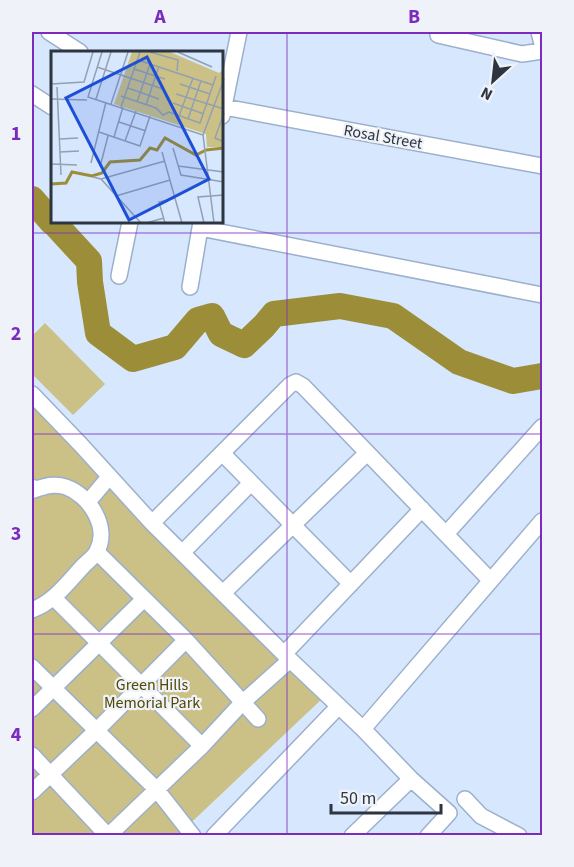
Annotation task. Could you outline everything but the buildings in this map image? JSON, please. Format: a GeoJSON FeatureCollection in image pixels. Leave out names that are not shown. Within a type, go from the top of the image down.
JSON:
{"type":"FeatureCollection","features":[{"type":"Feature","properties":{"kind":"street"},"geometry":{"type":"LineString","coordinates":[[49,32],[78,51]]}},
{"type":"Feature","properties":{"kind":"street"},"geometry":{"type":"LineString","coordinates":[[224,107],[239,32]]}},
{"type":"Feature","properties":{"kind":"street"},"geometry":{"type":"LineString","coordinates":[[538,32],[543,44]]}},
{"type":"Feature","properties":{"kind":"street"},"geometry":{"type":"LineString","coordinates":[[438,35],[508,52],[522,54],[543,51]]}},
{"type":"Feature","properties":{"kind":"street"},"geometry":{"type":"LineString","coordinates":[[32,94],[51,106]]}},
{"type":"Feature","properties":{"kind":"street","name":"Rosal Street"},"geometry":{"type":"LineString","coordinates":[[224,112],[543,166]]}},
{"type":"Feature","properties":{"kind":"street"},"geometry":{"type":"LineString","coordinates":[[119,276],[130,224]]}},
{"type":"Feature","properties":{"kind":"street"},"geometry":{"type":"LineString","coordinates":[[190,287],[200,225],[543,295]]}},
{"type":"Feature","properties":{"kind":"street"},"geometry":{"type":"LineString","coordinates":[[152,524],[290,385],[296,382],[303,386],[490,580]]}},
{"type":"Feature","properties":{"kind":"street"},"geometry":{"type":"LineString","coordinates":[[32,394],[152,524],[363,729],[411,779],[449,813],[428,836]]}},
{"type":"Feature","properties":{"kind":"street"},"geometry":{"type":"LineString","coordinates":[[446,534],[543,427]]}},
{"type":"Feature","properties":{"kind":"street"},"geometry":{"type":"LineString","coordinates":[[222,453],[351,584]]}},
{"type":"Feature","properties":{"kind":"street"},"geometry":{"type":"LineString","coordinates":[[223,593],[367,453]]}},
{"type":"Feature","properties":{"kind":"street"},"geometry":{"type":"LineString","coordinates":[[88,502],[109,477]]}},
{"type":"Feature","properties":{"kind":"street"},"geometry":{"type":"LineString","coordinates":[[182,553],[250,483]]}},
{"type":"Feature","properties":{"kind":"street"},"geometry":{"type":"LineString","coordinates":[[32,490],[50,485],[65,487],[80,494],[95,512],[100,537],[97,552],[54,598],[32,610]]}},
{"type":"Feature","properties":{"kind":"street"},"geometry":{"type":"LineString","coordinates":[[32,755],[108,836],[202,746],[422,509]]}},
{"type":"Feature","properties":{"kind":"street"},"geometry":{"type":"LineString","coordinates":[[363,729],[543,521]]}},
{"type":"Feature","properties":{"kind":"street"},"geometry":{"type":"LineString","coordinates":[[97,552],[186,640],[258,719]]}},
{"type":"Feature","properties":{"kind":"street"},"geometry":{"type":"LineString","coordinates":[[54,598],[202,746]]}},
{"type":"Feature","properties":{"kind":"street"},"geometry":{"type":"LineString","coordinates":[[32,709],[144,599]]}},
{"type":"Feature","properties":{"kind":"street"},"geometry":{"type":"LineString","coordinates":[[32,792],[186,640]]}},
{"type":"Feature","properties":{"kind":"street"},"geometry":{"type":"LineString","coordinates":[[32,667],[55,687],[157,790],[193,836]]}},
{"type":"Feature","properties":{"kind":"street"},"geometry":{"type":"LineString","coordinates":[[214,836],[339,706]]}},
{"type":"Feature","properties":{"kind":"street"},"geometry":{"type":"LineString","coordinates":[[352,836],[411,779]]}},
{"type":"Feature","properties":{"kind":"street"},"geometry":{"type":"LineString","coordinates":[[465,799],[481,816],[519,836]]}},
{"type":"Feature","properties":{"kind":"green space"},"geometry":{"type":"Polygon","coordinates":[[[45,323],[105,384],[73,415],[32,374],[32,336],[45,323]]]}},
{"type":"Feature","properties":{"kind":"green space","name":"Green Hills Memorial Park"},"geometry":{"type":"Polygon","coordinates":[[[32,402],[325,696],[178,835],[32,835],[32,402]]]}},
{"type":"Feature","properties":{"kind":"waterway"},"geometry":{"type":"LineString","coordinates":[[32,199],[51,221]]}},
{"type":"Feature","properties":{"kind":"waterway"},"geometry":{"type":"LineString","coordinates":[[55,224],[89,261],[98,333],[133,359],[175,347],[198,320],[212,316],[221,334],[244,345],[274,314],[340,306],[393,316],[459,362],[513,381],[542,376]]}}]}
